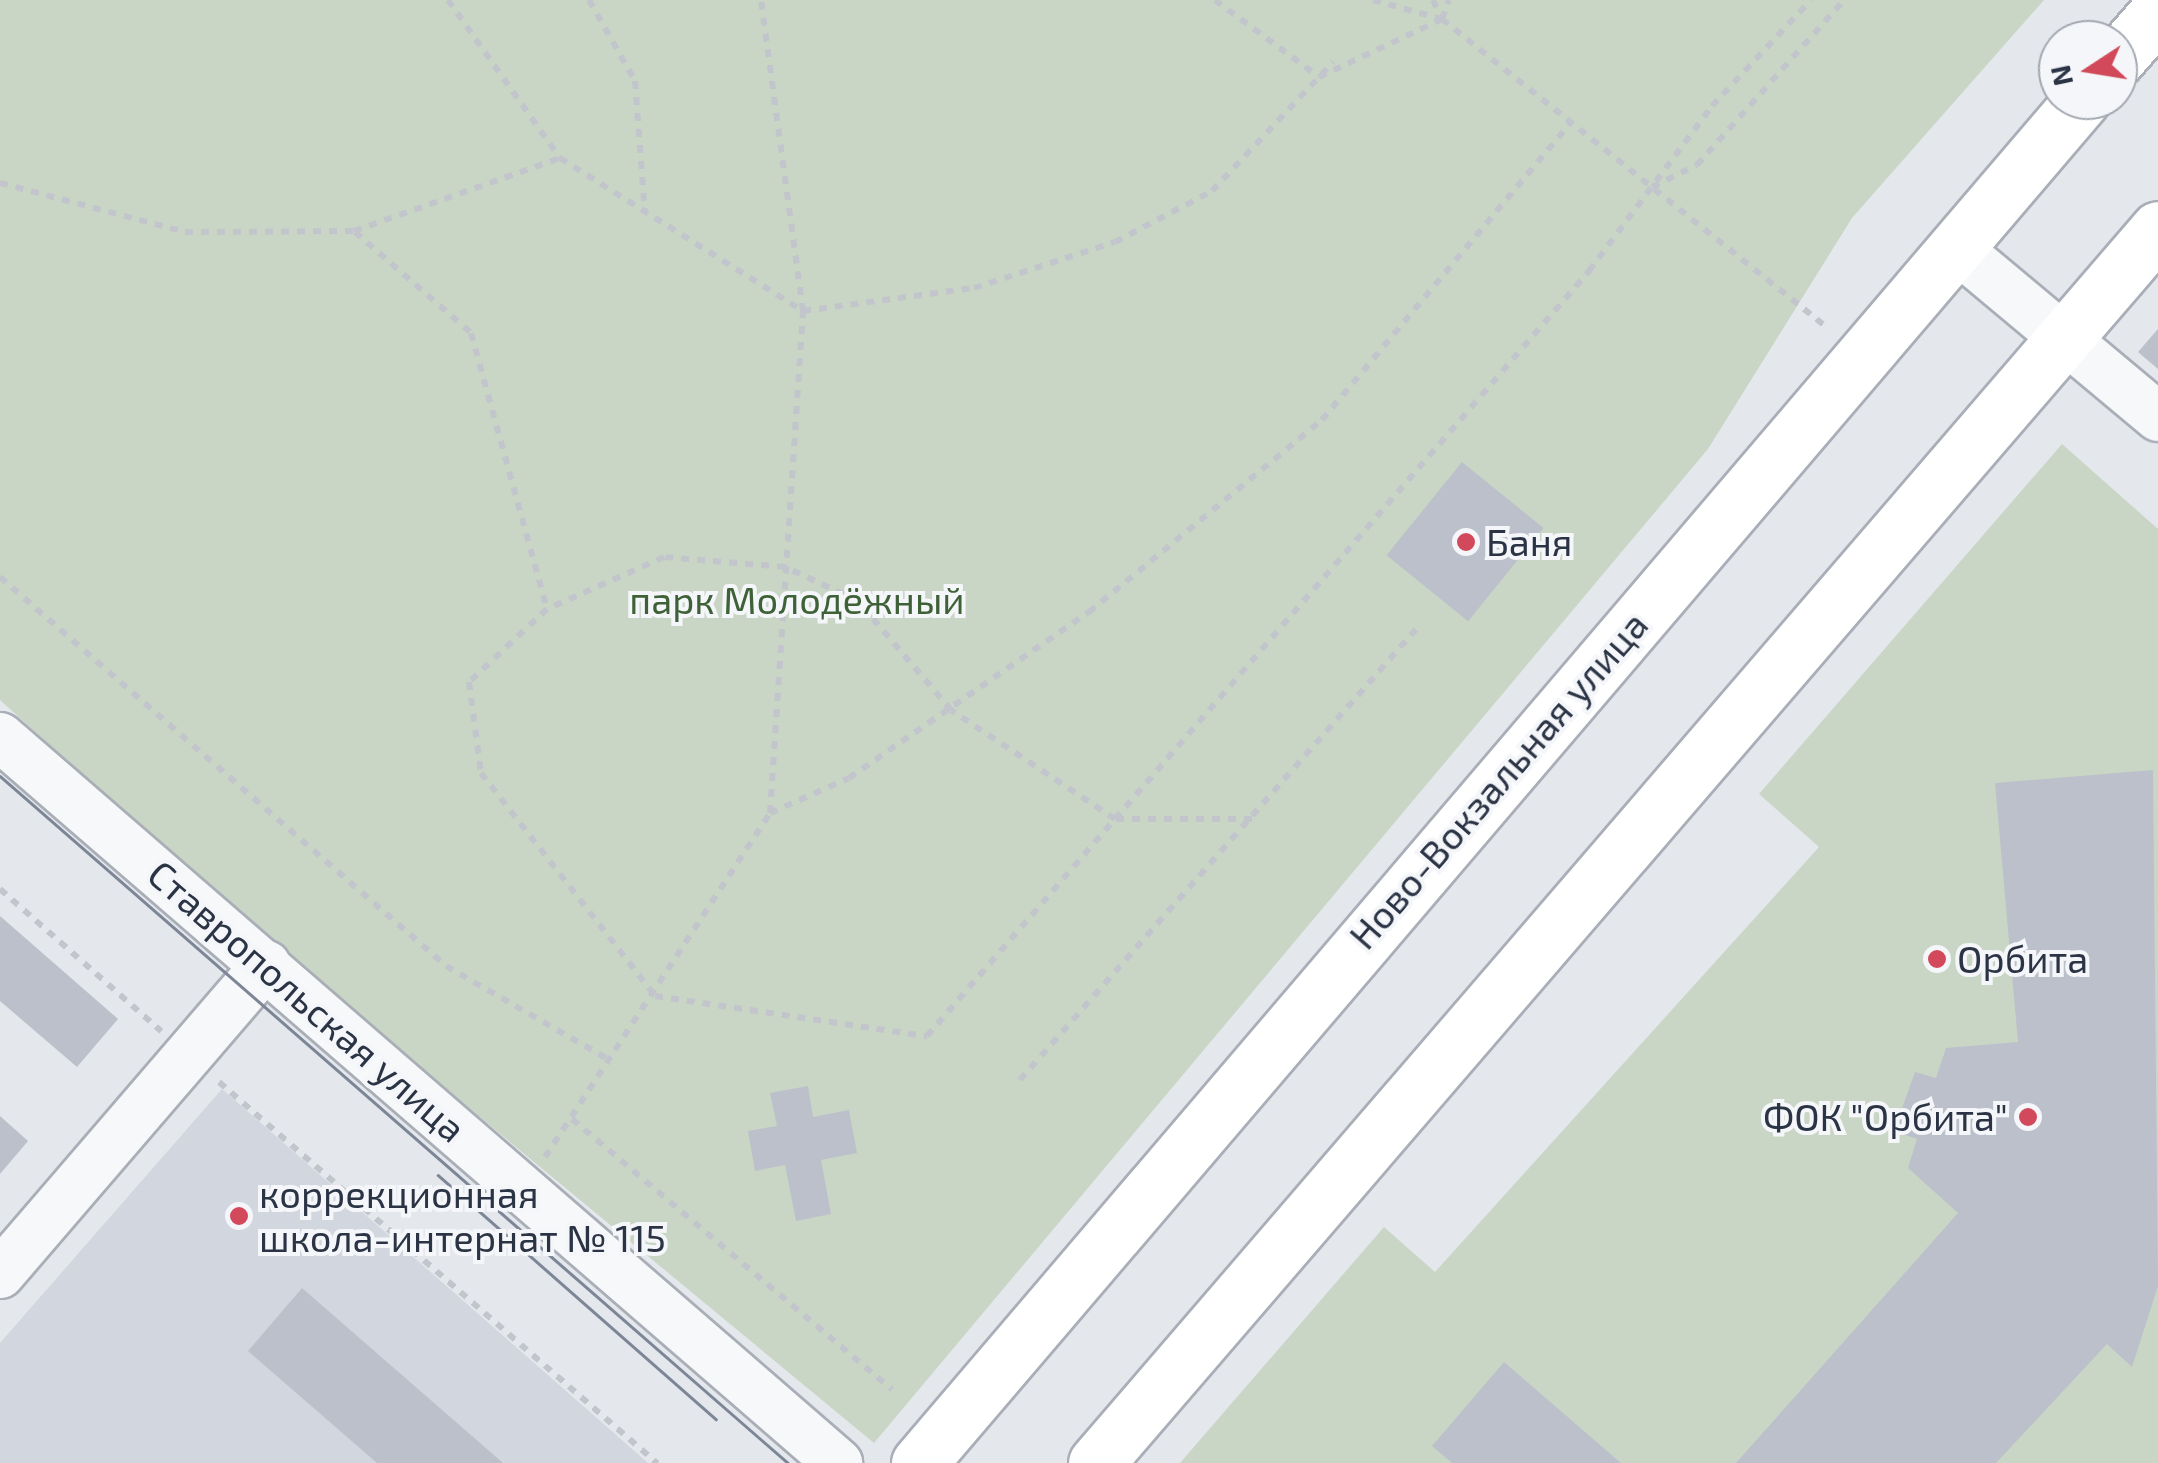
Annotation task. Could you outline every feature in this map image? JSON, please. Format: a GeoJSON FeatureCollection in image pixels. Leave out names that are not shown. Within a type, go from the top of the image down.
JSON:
{"type":"FeatureCollection","features":[{"type":"Feature","properties":{"kind":"main road"},"geometry":{"type":"LineString","coordinates":[[2138,35],[2158,12]]}},
{"type":"Feature","properties":{"kind":"main road","name":"Ново-Вокзальная улица"},"geometry":{"type":"LineString","coordinates":[[919,1463],[2065,120]]}},
{"type":"Feature","properties":{"kind":"main road"},"geometry":{"type":"LineString","coordinates":[[1096,1463],[2158,229]]}},
{"type":"Feature","properties":{"kind":"street"},"geometry":{"type":"LineString","coordinates":[[1955,247],[2158,417]]}},
{"type":"Feature","properties":{"kind":"street","name":"Ставропольская улица"},"geometry":{"type":"LineString","coordinates":[[0,737],[838,1463]]}},
{"type":"Feature","properties":{"kind":"street"},"geometry":{"type":"LineString","coordinates":[[0,1274],[266,964]]}},
{"type":"Feature","properties":{"kind":"path"},"geometry":{"type":"LineString","coordinates":[[448,0],[560,158],[803,311],[974,288],[1115,242],[1212,191],[1333,62]]}},
{"type":"Feature","properties":{"kind":"path"},"geometry":{"type":"LineString","coordinates":[[589,0],[635,82],[646,214]]}},
{"type":"Feature","properties":{"kind":"path"},"geometry":{"type":"LineString","coordinates":[[538,1166],[656,996],[770,813],[803,311],[761,0]]}},
{"type":"Feature","properties":{"kind":"path"},"geometry":{"type":"LineString","coordinates":[[1215,0],[1319,77]]}},
{"type":"Feature","properties":{"kind":"path"},"geometry":{"type":"LineString","coordinates":[[1373,0],[1442,19],[1826,328]]}},
{"type":"Feature","properties":{"kind":"path"},"geometry":{"type":"LineString","coordinates":[[1433,0],[1442,19]]}},
{"type":"Feature","properties":{"kind":"path"},"geometry":{"type":"LineString","coordinates":[[1319,77],[1442,19],[1450,0]]}},
{"type":"Feature","properties":{"kind":"path"},"geometry":{"type":"LineString","coordinates":[[1252,819],[1115,819],[951,710],[858,601],[785,566],[664,557],[547,609],[469,682],[481,773],[656,996],[927,1036],[1115,819],[1812,0]]}},
{"type":"Feature","properties":{"kind":"path"},"geometry":{"type":"LineString","coordinates":[[1651,188],[1697,165],[1844,0]]}},
{"type":"Feature","properties":{"kind":"path"},"geometry":{"type":"LineString","coordinates":[[770,813],[850,778],[1089,612],[1322,420],[1571,122]]}},
{"type":"Feature","properties":{"kind":"path"},"geometry":{"type":"LineString","coordinates":[[0,183],[186,232],[354,231],[560,158]]}},
{"type":"Feature","properties":{"kind":"path"},"geometry":{"type":"LineString","coordinates":[[354,231],[471,333],[547,609]]}},
{"type":"Feature","properties":{"kind":"path"},"geometry":{"type":"LineString","coordinates":[[0,578],[446,966],[611,1061]]}},
{"type":"Feature","properties":{"kind":"path"},"geometry":{"type":"LineString","coordinates":[[1020,1080],[1418,628]]}},
{"type":"Feature","properties":{"kind":"path"},"geometry":{"type":"LineString","coordinates":[[0,890],[658,1463]]}},
{"type":"Feature","properties":{"kind":"path"},"geometry":{"type":"LineString","coordinates":[[571,1119],[892,1388]]}},
{"type":"Feature","properties":{"kind":"shaded area","name":"коррекционная школа-интернат № 115"},"geometry":{"type":"Polygon","coordinates":[[[222,1089],[648,1463],[0,1463],[0,1343],[222,1089]]]}},
{"type":"Feature","properties":{"kind":"green space","name":"парк Молодёжный"},"geometry":{"type":"Polygon","coordinates":[[[0,0],[2044,0],[1852,218],[1708,449],[874,1443],[262,937],[0,700],[0,0]]]}},
{"type":"Feature","properties":{"kind":"green space","name":"Орбита"},"geometry":{"type":"Polygon","coordinates":[[[2062,444],[2158,529],[2158,1463],[1180,1463],[1384,1227],[1435,1272],[1819,847],[1759,794],[2062,444]]]}},
{"type":"Feature","properties":{"kind":"building"},"geometry":{"type":"Polygon","coordinates":[[[2158,329],[2158,369],[2138,352],[2158,329]]]}},
{"type":"Feature","properties":{"kind":"building","name":"Баня"},"geometry":{"type":"Polygon","coordinates":[[[1462,462],[1544,528],[1468,621],[1386,555],[1462,462]]]}},
{"type":"Feature","properties":{"kind":"building","name":"ФОК \"Орбита\""},"geometry":{"type":"Polygon","coordinates":[[[2153,770],[2158,1286],[2132,1367],[2107,1344],[1996,1463],[1736,1463],[1958,1213],[1908,1168],[1917,1139],[1894,1131],[1915,1072],[1936,1078],[1946,1048],[2018,1042],[1995,783],[2153,770]]]}},
{"type":"Feature","properties":{"kind":"building"},"geometry":{"type":"Polygon","coordinates":[[[0,916],[118,1019],[77,1067],[0,1001],[0,916]]]}},
{"type":"Feature","properties":{"kind":"building"},"geometry":{"type":"Polygon","coordinates":[[[808,1086],[813,1117],[849,1110],[857,1153],[821,1160],[831,1214],[796,1221],[785,1165],[755,1171],[748,1131],[777,1126],[770,1093],[808,1086]]]}},
{"type":"Feature","properties":{"kind":"building"},"geometry":{"type":"Polygon","coordinates":[[[0,1116],[28,1141],[0,1174],[0,1116]]]}},
{"type":"Feature","properties":{"kind":"building"},"geometry":{"type":"Polygon","coordinates":[[[302,1288],[503,1463],[377,1463],[248,1351],[302,1288]]]}},
{"type":"Feature","properties":{"kind":"building"},"geometry":{"type":"Polygon","coordinates":[[[1504,1362],[1621,1463],[1452,1463],[1432,1446],[1504,1362]]]}},
{"type":"Feature","properties":{"kind":"tram line"},"geometry":{"type":"LineString","coordinates":[[0,776],[788,1463]]}},
{"type":"Feature","properties":{"kind":"tram line"},"geometry":{"type":"LineString","coordinates":[[438,1175],[716,1419]]}},
{"type":"Feature","properties":{"kind":"place","name":"Баня"},"geometry":{"type":"Point","coordinates":[1466,542]}},
{"type":"Feature","properties":{"kind":"place","name":"Орбита"},"geometry":{"type":"Point","coordinates":[1937,959]}},
{"type":"Feature","properties":{"kind":"place","name":"ФОК \"Орбита\""},"geometry":{"type":"Point","coordinates":[2028,1117]}},
{"type":"Feature","properties":{"kind":"place","name":"коррекционная школа-интернат № 115"},"geometry":{"type":"Point","coordinates":[239,1216]}}]}
